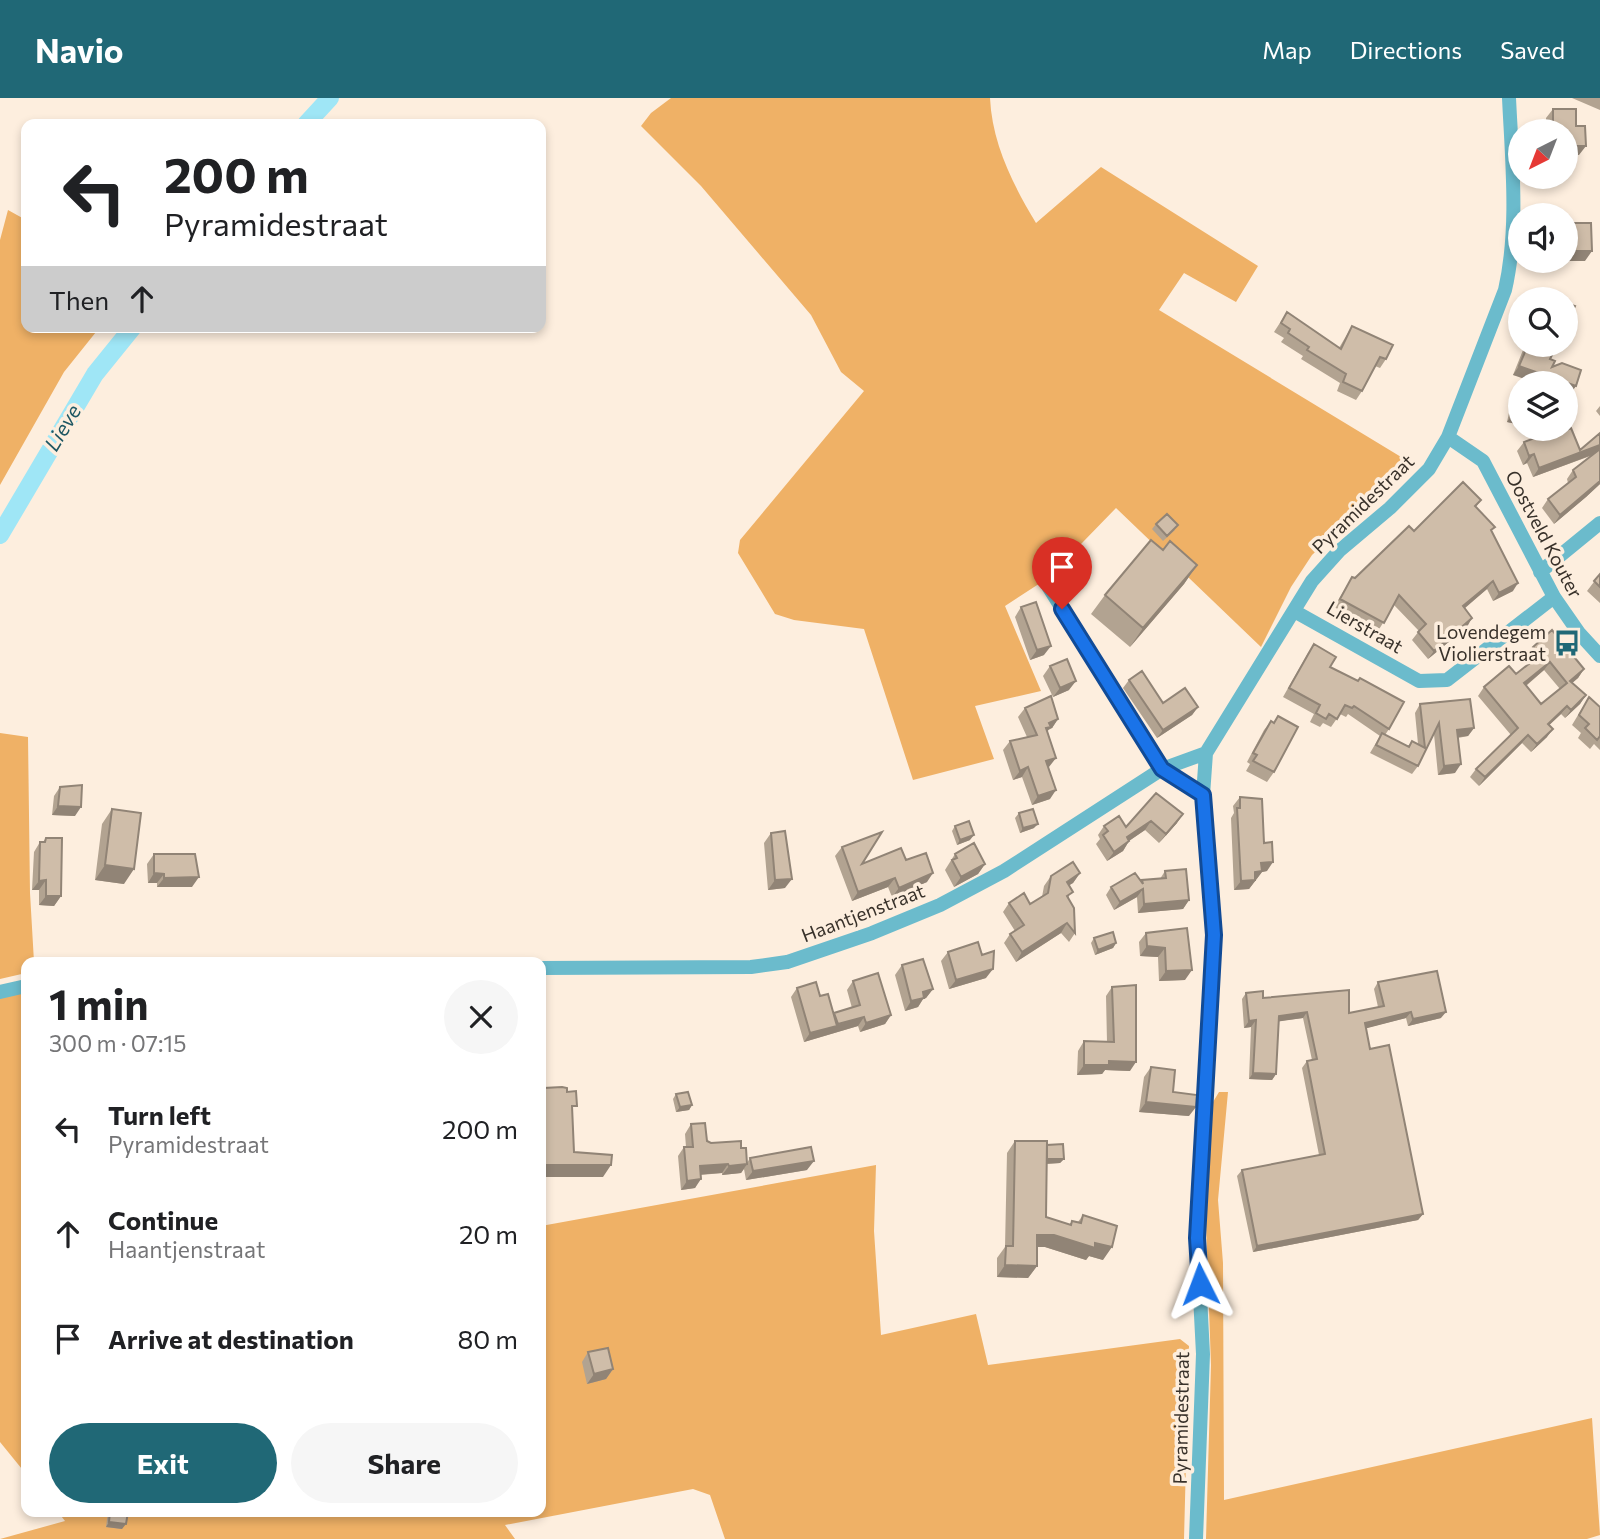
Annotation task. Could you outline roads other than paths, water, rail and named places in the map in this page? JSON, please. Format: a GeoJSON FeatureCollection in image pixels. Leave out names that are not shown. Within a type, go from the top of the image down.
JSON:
{"type":"FeatureCollection","features":[{"type":"Feature","properties":{"kind":"street","name":"Pyramidestraat"},"geometry":{"type":"LineString","coordinates":[[1196,1539],[1203,1354],[1197,1238],[1214,935],[1203,795],[1206,753],[1312,581],[1339,551],[1429,469],[1448,437],[1505,290],[1511,265],[1513,239],[1509,98]]}},
{"type":"Feature","properties":{"kind":"street","name":"Oostveld Kouter"},"geometry":{"type":"LineString","coordinates":[[1448,437],[1483,461],[1554,597],[1600,656]]}},
{"type":"Feature","properties":{"kind":"street"},"geometry":{"type":"LineString","coordinates":[[1540,572],[1600,523]]}},
{"type":"Feature","properties":{"kind":"street"},"geometry":{"type":"LineString","coordinates":[[1048,586],[1162,769],[1203,795]]}},
{"type":"Feature","properties":{"kind":"street","name":"Lierstraat"},"geometry":{"type":"LineString","coordinates":[[1294,611],[1419,681],[1447,680],[1554,597]]}},
{"type":"Feature","properties":{"kind":"street","name":"Haantjenstraat"},"geometry":{"type":"LineString","coordinates":[[546,968],[751,967],[786,962],[872,933],[940,905],[1004,871],[1162,769],[1206,753]]}},
{"type":"Feature","properties":{"kind":"street"},"geometry":{"type":"LineString","coordinates":[[0,992],[21,987]]}},
{"type":"Feature","properties":{"kind":"waterway","name":"Lieve"},"geometry":{"type":"LineString","coordinates":[[311,119],[330,98]]}},
{"type":"Feature","properties":{"kind":"waterway","name":"Lieve"},"geometry":{"type":"LineString","coordinates":[[0,535],[95,374],[128,333]]}},
{"type":"Feature","properties":{"kind":"place","name":"Lovendegem Violierstraat"},"geometry":{"type":"Point","coordinates":[1567,643]}}]}
